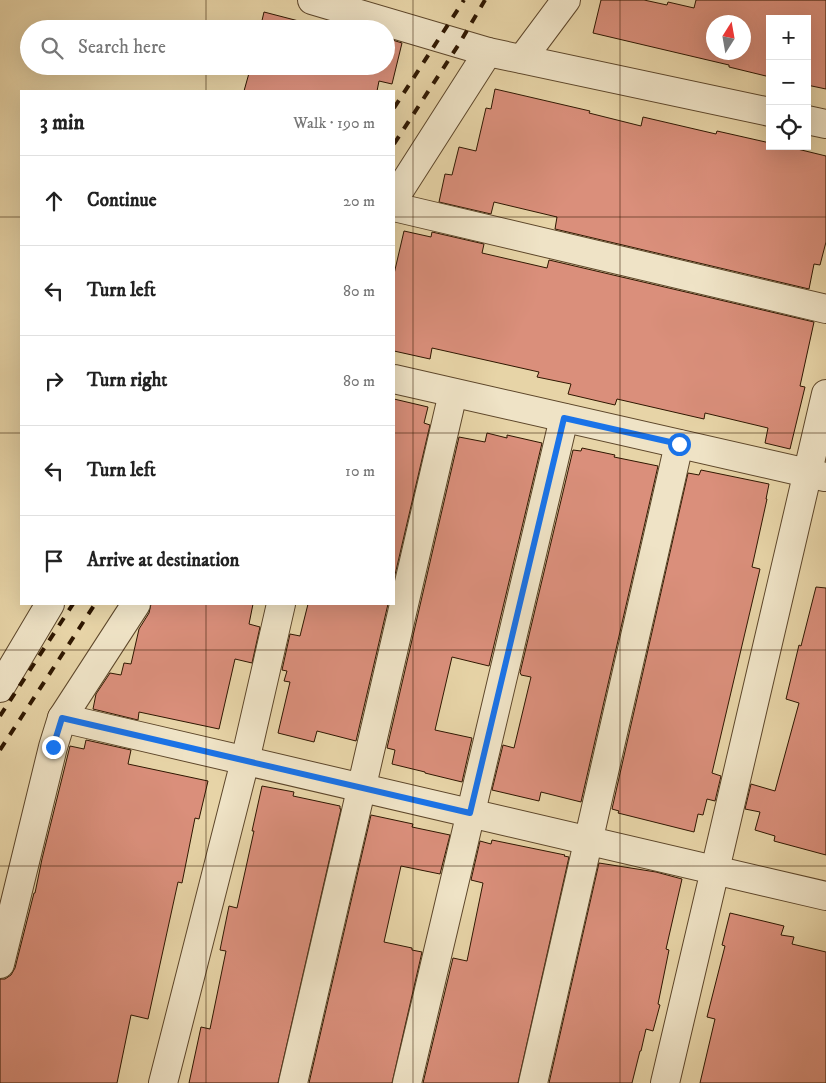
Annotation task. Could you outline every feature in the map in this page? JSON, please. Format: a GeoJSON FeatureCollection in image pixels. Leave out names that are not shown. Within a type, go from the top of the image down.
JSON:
{"type":"FeatureCollection","features":[{"type":"Feature","properties":{"kind":"street"},"geometry":{"type":"LineString","coordinates":[[312,0],[380,20]]}},
{"type":"Feature","properties":{"kind":"street"},"geometry":{"type":"LineString","coordinates":[[522,59],[566,0]]}},
{"type":"Feature","properties":{"kind":"street"},"geometry":{"type":"LineString","coordinates":[[395,25],[488,52],[766,111]]}},
{"type":"Feature","properties":{"kind":"street"},"geometry":{"type":"LineString","coordinates":[[395,197],[488,52]]}},
{"type":"Feature","properties":{"kind":"street"},"geometry":{"type":"LineString","coordinates":[[811,121],[826,124]]}},
{"type":"Feature","properties":{"kind":"street"},"geometry":{"type":"LineString","coordinates":[[395,207],[826,309]]}},
{"type":"Feature","properties":{"kind":"street"},"geometry":{"type":"LineString","coordinates":[[395,379],[817,475]]}},
{"type":"Feature","properties":{"kind":"street"},"geometry":{"type":"LineString","coordinates":[[293,1083],[453,393]]}},
{"type":"Feature","properties":{"kind":"street"},"geometry":{"type":"LineString","coordinates":[[665,1083],[715,870],[817,475],[826,394]]}},
{"type":"Feature","properties":{"kind":"street"},"geometry":{"type":"LineString","coordinates":[[407,1083],[564,418]]}},
{"type":"Feature","properties":{"kind":"street"},"geometry":{"type":"LineString","coordinates":[[532,1083],[679,444]]}},
{"type":"Feature","properties":{"kind":"street"},"geometry":{"type":"LineString","coordinates":[[0,687],[49,605]]}},
{"type":"Feature","properties":{"kind":"street"},"geometry":{"type":"LineString","coordinates":[[0,964],[53,747],[62,718],[135,605]]}},
{"type":"Feature","properties":{"kind":"street"},"geometry":{"type":"LineString","coordinates":[[162,1083],[244,761],[281,605]]}},
{"type":"Feature","properties":{"kind":"street"},"geometry":{"type":"LineString","coordinates":[[62,718],[826,896]]}},
{"type":"Feature","properties":{"kind":"building"},"geometry":{"type":"Polygon","coordinates":[[[601,0],[644,0],[667,5],[668,2],[694,8],[696,0],[826,0],[826,89],[811,86],[811,15],[766,15],[766,76],[708,60],[751,60],[751,15],[706,15],[706,60],[593,33],[601,0]]]}},
{"type":"Feature","properties":{"kind":"building"},"geometry":{"type":"Polygon","coordinates":[[[264,12],[295,20],[262,20],[264,12]]]}},
{"type":"Feature","properties":{"kind":"building"},"geometry":{"type":"Polygon","coordinates":[[[395,41],[402,43],[395,72],[395,41]]]}},
{"type":"Feature","properties":{"kind":"building"},"geometry":{"type":"Polygon","coordinates":[[[248,75],[394,75],[392,84],[379,81],[377,90],[244,90],[248,75]]]}},
{"type":"Feature","properties":{"kind":"building"},"geometry":{"type":"Polygon","coordinates":[[[495,89],[590,111],[589,113],[641,126],[643,117],[716,134],[717,131],[766,142],[766,150],[801,150],[826,156],[826,242],[820,265],[814,264],[809,289],[555,229],[557,217],[494,202],[491,214],[439,202],[445,174],[452,175],[459,147],[476,151],[486,108],[491,109],[495,89]]]}},
{"type":"Feature","properties":{"kind":"building"},"geometry":{"type":"Polygon","coordinates":[[[404,231],[431,237],[432,232],[484,244],[482,253],[547,268],[549,260],[814,322],[800,386],[805,387],[790,449],[765,443],[768,428],[705,413],[704,419],[617,399],[615,405],[568,394],[571,384],[537,377],[539,372],[432,348],[430,359],[395,351],[395,270],[404,231]]]}},
{"type":"Feature","properties":{"kind":"building"},"geometry":{"type":"Polygon","coordinates":[[[395,399],[428,407],[424,423],[430,425],[395,575],[395,399]]]}},
{"type":"Feature","properties":{"kind":"building"},"geometry":{"type":"Polygon","coordinates":[[[487,433],[507,438],[507,435],[542,443],[489,666],[452,657],[435,730],[472,738],[462,782],[392,764],[395,750],[387,748],[459,437],[485,442],[487,433]]]}},
{"type":"Feature","properties":{"kind":"building"},"geometry":{"type":"Polygon","coordinates":[[[582,448],[658,466],[581,802],[541,792],[539,801],[492,790],[503,745],[514,748],[531,677],[521,675],[520,673],[573,450],[581,451],[582,448]]]}},
{"type":"Feature","properties":{"kind":"building"},"geometry":{"type":"Polygon","coordinates":[[[701,470],[769,484],[752,567],[760,569],[712,773],[721,776],[715,801],[707,799],[703,815],[698,814],[694,832],[618,813],[619,811],[612,809],[688,473],[699,475],[701,470]]]}},
{"type":"Feature","properties":{"kind":"building"},"geometry":{"type":"Polygon","coordinates":[[[816,587],[826,588],[826,855],[774,841],[775,836],[755,830],[760,812],[745,809],[751,784],[775,791],[799,703],[786,699],[816,587]]]}},
{"type":"Feature","properties":{"kind":"building"},"geometry":{"type":"Polygon","coordinates":[[[151,605],[253,605],[249,624],[260,627],[252,663],[235,659],[219,729],[139,712],[138,720],[93,709],[96,694],[110,673],[121,675],[124,663],[131,664],[139,629],[149,613],[151,605]]]}},
{"type":"Feature","properties":{"kind":"building"},"geometry":{"type":"Polygon","coordinates":[[[308,605],[388,605],[356,741],[317,731],[314,742],[278,733],[290,682],[284,681],[287,671],[282,670],[290,634],[300,636],[308,605]]]}},
{"type":"Feature","properties":{"kind":"building"},"geometry":{"type":"Polygon","coordinates":[[[86,740],[131,750],[128,764],[208,781],[199,819],[195,818],[182,883],[178,882],[148,1019],[131,1015],[117,1083],[0,1083],[0,979],[5,979],[11,975],[15,968],[70,746],[84,749],[86,740]]]}},
{"type":"Feature","properties":{"kind":"building"},"geometry":{"type":"Polygon","coordinates":[[[262,786],[294,792],[293,796],[340,806],[341,809],[278,1083],[189,1083],[201,1027],[210,1029],[226,951],[220,950],[229,906],[237,908],[262,786]]]}},
{"type":"Feature","properties":{"kind":"building"},"geometry":{"type":"Polygon","coordinates":[[[371,815],[413,824],[412,827],[450,835],[440,874],[401,866],[384,942],[422,952],[392,1083],[309,1083],[371,815]]]}},
{"type":"Feature","properties":{"kind":"building"},"geometry":{"type":"Polygon","coordinates":[[[492,840],[569,857],[518,1083],[423,1083],[453,958],[467,961],[483,883],[471,880],[480,841],[491,844],[492,840]]]}},
{"type":"Feature","properties":{"kind":"building"},"geometry":{"type":"Polygon","coordinates":[[[599,863],[656,872],[682,879],[666,949],[669,950],[658,1004],[660,1005],[653,1031],[646,1029],[632,1083],[549,1083],[599,863]]]}},
{"type":"Feature","properties":{"kind":"building"},"geometry":{"type":"Polygon","coordinates":[[[730,913],[784,926],[781,935],[794,937],[792,944],[826,952],[826,1083],[700,1083],[715,1019],[707,1017],[725,946],[722,945],[730,913]]]}},
{"type":"Feature","properties":{"kind":"railway"},"geometry":{"type":"LineString","coordinates":[[395,106],[464,0]]}},
{"type":"Feature","properties":{"kind":"railway"},"geometry":{"type":"LineString","coordinates":[[395,142],[459,44],[485,0]]}},
{"type":"Feature","properties":{"kind":"railway"},"geometry":{"type":"LineString","coordinates":[[0,716],[72,605]]}},
{"type":"Feature","properties":{"kind":"railway"},"geometry":{"type":"LineString","coordinates":[[0,750],[94,605]]}},
{"type":"Feature","properties":{"kind":"route"},"geometry":{"type":"LineString","coordinates":[[53,747],[62,718],[470,813],[564,418],[679,444]]}}]}
